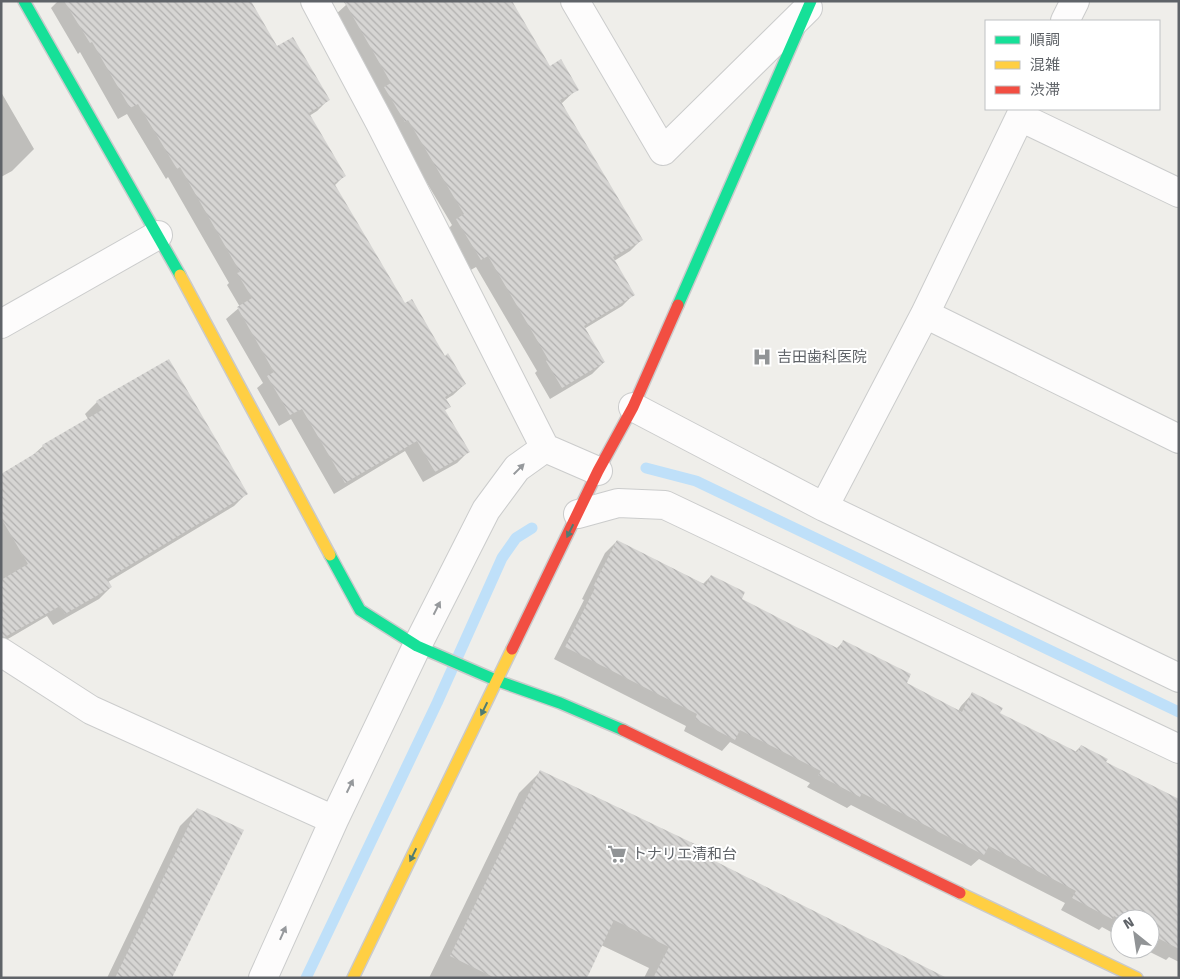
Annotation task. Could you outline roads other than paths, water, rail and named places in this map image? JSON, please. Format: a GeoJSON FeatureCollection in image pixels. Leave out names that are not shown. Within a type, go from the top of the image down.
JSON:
{"type":"FeatureCollection","features":[{"type":"Feature","properties":{"kind":"street"},"geometry":{"type":"LineString","coordinates":[[24,1],[158,235],[360,610],[424,649],[498,681],[560,703],[629,733],[1137,978]]}},
{"type":"Feature","properties":{"kind":"street"},"geometry":{"type":"LineString","coordinates":[[315,1],[384,132],[544,448],[598,471]]}},
{"type":"Feature","properties":{"kind":"street"},"geometry":{"type":"LineString","coordinates":[[575,1],[663,151],[809,4]]}},
{"type":"Feature","properties":{"kind":"street"},"geometry":{"type":"LineString","coordinates":[[1066,20],[1075,1]]}},
{"type":"Feature","properties":{"kind":"street"},"geometry":{"type":"LineString","coordinates":[[353,978],[598,471],[633,407],[809,4]]}},
{"type":"Feature","properties":{"kind":"street"},"geometry":{"type":"LineString","coordinates":[[824,507],[925,314],[1022,113],[1179,193]]}},
{"type":"Feature","properties":{"kind":"street"},"geometry":{"type":"LineString","coordinates":[[1,324],[158,235]]}},
{"type":"Feature","properties":{"kind":"street"},"geometry":{"type":"LineString","coordinates":[[925,314],[1179,439]]}},
{"type":"Feature","properties":{"kind":"street"},"geometry":{"type":"LineString","coordinates":[[633,407],[824,507],[1179,678]]}},
{"type":"Feature","properties":{"kind":"street"},"geometry":{"type":"LineString","coordinates":[[262,978],[334,820],[424,649],[486,510],[518,468],[544,448]]}},
{"type":"Feature","properties":{"kind":"street"},"geometry":{"type":"LineString","coordinates":[[578,514],[618,503],[665,505],[1179,749]]}},
{"type":"Feature","properties":{"kind":"street"},"geometry":{"type":"LineString","coordinates":[[1,652],[91,710],[334,820]]}},
{"type":"Feature","properties":{"kind":"waterway"},"geometry":{"type":"LineString","coordinates":[[646,468],[696,481],[1179,712]]}},
{"type":"Feature","properties":{"kind":"waterway"},"geometry":{"type":"LineString","coordinates":[[306,978],[437,703],[502,558],[516,538],[532,528]]}},
{"type":"Feature","properties":{"kind":"place","name":"吉田歯科医院"},"geometry":{"type":"Point","coordinates":[762,357]}},
{"type":"Feature","properties":{"kind":"place","name":"トナリエ清和台"},"geometry":{"type":"Point","coordinates":[617,854]}}]}
